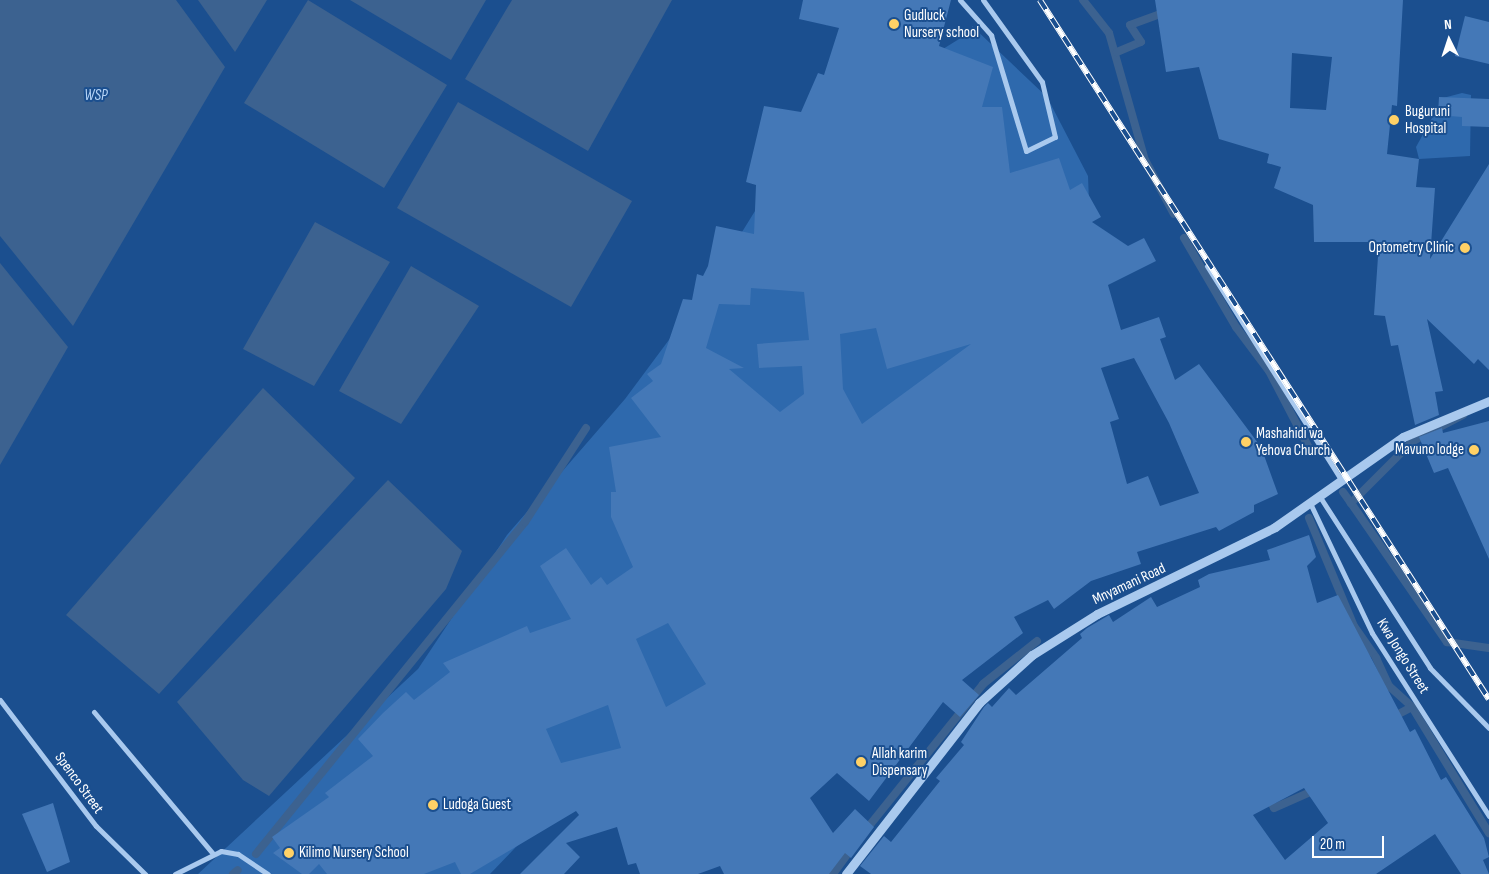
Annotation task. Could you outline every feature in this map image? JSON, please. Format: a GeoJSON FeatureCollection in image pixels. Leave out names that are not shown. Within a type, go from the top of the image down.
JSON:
{"type":"FeatureCollection","features":[{"type":"Feature","properties":{"kind":"street"},"geometry":{"type":"LineString","coordinates":[[960,0],[990,35],[1026,151],[1055,137],[1042,82],[983,0]]}},
{"type":"Feature","properties":{"kind":"street"},"geometry":{"type":"LineString","coordinates":[[1207,266],[1340,478]]}},
{"type":"Feature","properties":{"kind":"street","name":"Mnyamani Road"},"geometry":{"type":"LineString","coordinates":[[850,873],[979,703],[1032,655],[1097,614],[1226,554],[1320,497],[1340,478],[1403,437],[1489,401]]}},
{"type":"Feature","properties":{"kind":"street","name":"Kwa Jongo Street"},"geometry":{"type":"LineString","coordinates":[[1320,497],[1430,668],[1489,728]]}},
{"type":"Feature","properties":{"kind":"street","name":"Kwa Jongo Street"},"geometry":{"type":"LineString","coordinates":[[1310,503],[1372,633],[1489,816]]}},
{"type":"Feature","properties":{"kind":"street","name":"Spenco Street"},"geometry":{"type":"LineString","coordinates":[[0,700],[96,826],[145,874]]}},
{"type":"Feature","properties":{"kind":"street"},"geometry":{"type":"LineString","coordinates":[[94,712],[213,854]]}},
{"type":"Feature","properties":{"kind":"street"},"geometry":{"type":"LineString","coordinates":[[175,874],[213,854],[238,854],[268,874]]}},
{"type":"Feature","properties":{"kind":"shaded area"},"geometry":{"type":"Polygon","coordinates":[[[972,26],[1047,97],[1088,176],[1093,304],[1078,454],[582,778],[490,874],[198,874],[418,669],[507,535],[625,399],[706,290],[801,137],[972,31],[972,26]]]}},
{"type":"Feature","properties":{"kind":"shaded area"},"geometry":{"type":"Polygon","coordinates":[[[1462,93],[1471,95],[1470,156],[1419,159],[1416,147],[1443,98],[1462,93]]]}},
{"type":"Feature","properties":{"kind":"water","name":"WSP"},"geometry":{"type":"Polygon","coordinates":[[[0,0],[176,0],[225,67],[73,326],[0,236],[0,0]]]}},
{"type":"Feature","properties":{"kind":"water"},"geometry":{"type":"Polygon","coordinates":[[[198,0],[267,0],[235,52],[198,0]]]}},
{"type":"Feature","properties":{"kind":"water"},"geometry":{"type":"Polygon","coordinates":[[[308,0],[447,85],[384,188],[244,103],[308,0]]]}},
{"type":"Feature","properties":{"kind":"water"},"geometry":{"type":"Polygon","coordinates":[[[350,0],[486,0],[451,60],[350,0]]]}},
{"type":"Feature","properties":{"kind":"water"},"geometry":{"type":"Polygon","coordinates":[[[512,0],[672,0],[588,151],[465,79],[512,0]]]}},
{"type":"Feature","properties":{"kind":"water"},"geometry":{"type":"Polygon","coordinates":[[[458,102],[632,201],[571,307],[397,208],[458,102]]]}},
{"type":"Feature","properties":{"kind":"water"},"geometry":{"type":"Polygon","coordinates":[[[315,222],[390,262],[314,386],[243,349],[315,222]]]}},
{"type":"Feature","properties":{"kind":"water"},"geometry":{"type":"Polygon","coordinates":[[[0,263],[68,347],[0,465],[0,263]]]}},
{"type":"Feature","properties":{"kind":"water"},"geometry":{"type":"Polygon","coordinates":[[[411,266],[479,306],[401,424],[339,391],[411,266]]]}},
{"type":"Feature","properties":{"kind":"water"},"geometry":{"type":"Polygon","coordinates":[[[263,388],[355,478],[159,694],[66,615],[263,388]]]}},
{"type":"Feature","properties":{"kind":"water"},"geometry":{"type":"Polygon","coordinates":[[[388,480],[462,551],[446,589],[269,796],[243,780],[177,702],[388,480]]]}},
{"type":"Feature","properties":{"kind":"building"},"geometry":{"type":"Polygon","coordinates":[[[803,0],[951,0],[939,46],[993,67],[982,107],[1002,107],[1010,173],[1059,158],[1070,190],[1082,183],[1101,217],[1092,222],[1128,246],[1144,238],[1156,261],[1108,285],[1121,330],[1159,317],[1166,337],[1160,339],[1175,380],[1199,364],[1261,447],[1278,494],[1254,505],[1254,512],[1219,531],[1216,527],[1137,552],[1141,564],[1091,581],[1054,609],[1048,600],[1014,617],[1023,633],[962,680],[979,695],[960,717],[943,702],[869,801],[837,773],[810,798],[833,833],[855,809],[874,827],[851,858],[845,853],[829,874],[724,874],[720,866],[698,874],[640,874],[636,863],[628,865],[617,827],[566,843],[580,857],[564,874],[520,874],[579,815],[576,811],[470,874],[461,874],[455,862],[424,874],[327,874],[319,864],[309,874],[302,874],[273,853],[280,848],[272,837],[329,797],[325,793],[373,756],[358,739],[383,713],[406,692],[414,700],[450,672],[443,663],[527,626],[530,633],[571,619],[540,566],[566,548],[591,585],[601,577],[607,585],[633,567],[611,517],[611,492],[616,492],[609,447],[661,437],[631,398],[653,381],[647,374],[661,364],[683,299],[692,300],[697,274],[703,276],[708,266],[716,226],[754,234],[756,185],[746,182],[764,106],[801,112],[818,73],[824,75],[839,28],[799,19],[803,0]],[[751,288],[750,305],[719,304],[706,348],[744,368],[729,369],[780,412],[804,394],[802,366],[759,368],[757,344],[809,340],[804,292],[751,288]],[[876,328],[840,334],[843,389],[862,424],[971,344],[887,369],[876,328]],[[1134,358],[1101,368],[1119,419],[1110,422],[1127,484],[1148,476],[1160,506],[1199,493],[1169,423],[1134,358]],[[668,623],[636,639],[666,707],[706,684],[668,623]],[[608,705],[546,729],[561,763],[621,748],[608,705]]]}},
{"type":"Feature","properties":{"kind":"building"},"geometry":{"type":"Polygon","coordinates":[[[1155,0],[1403,0],[1397,106],[1392,105],[1387,154],[1419,159],[1416,187],[1435,188],[1430,259],[1489,164],[1489,370],[1478,359],[1474,364],[1427,319],[1443,391],[1435,392],[1439,415],[1415,425],[1398,345],[1391,346],[1385,316],[1374,315],[1379,242],[1314,242],[1313,205],[1274,188],[1281,167],[1267,163],[1269,154],[1219,139],[1199,67],[1166,72],[1155,0]],[[1292,53],[1290,108],[1326,110],[1332,57],[1292,53]]]}},
{"type":"Feature","properties":{"kind":"building"},"geometry":{"type":"Polygon","coordinates":[[[1465,16],[1489,22],[1489,64],[1455,56],[1465,16]]]}},
{"type":"Feature","properties":{"kind":"building"},"geometry":{"type":"Polygon","coordinates":[[[1439,97],[1489,99],[1489,127],[1462,126],[1462,117],[1438,115],[1439,97]]]}},
{"type":"Feature","properties":{"kind":"building"},"geometry":{"type":"Polygon","coordinates":[[[1489,421],[1489,559],[1448,468],[1434,473],[1419,437],[1442,428],[1443,433],[1489,421]]]}},
{"type":"Feature","properties":{"kind":"building"},"geometry":{"type":"Polygon","coordinates":[[[1309,535],[1316,557],[1307,566],[1317,603],[1338,595],[1410,732],[1415,729],[1441,780],[1446,777],[1484,838],[1489,857],[1483,860],[1489,874],[1461,874],[1435,834],[1376,874],[871,874],[860,866],[884,836],[891,842],[940,781],[936,778],[964,745],[961,742],[988,703],[992,707],[1009,688],[1016,695],[1082,638],[1080,634],[1109,615],[1113,622],[1151,597],[1157,607],[1200,587],[1198,580],[1209,574],[1270,560],[1267,550],[1309,535]],[[1304,788],[1253,815],[1285,860],[1328,823],[1304,788]]]}},
{"type":"Feature","properties":{"kind":"building"},"geometry":{"type":"Polygon","coordinates":[[[53,803],[70,862],[47,872],[22,814],[53,803]]]}},
{"type":"Feature","properties":{"kind":"waterway"},"geometry":{"type":"LineString","coordinates":[[1083,0],[1109,33],[1145,160],[1174,214]]}},
{"type":"Feature","properties":{"kind":"waterway"},"geometry":{"type":"LineString","coordinates":[[1117,52],[1141,42],[1130,25],[1166,12]]}},
{"type":"Feature","properties":{"kind":"waterway"},"geometry":{"type":"LineString","coordinates":[[1184,238],[1236,327],[1269,371],[1308,446]]}},
{"type":"Feature","properties":{"kind":"waterway"},"geometry":{"type":"LineString","coordinates":[[1463,415],[1413,441],[1351,503],[1447,642],[1489,648]]}},
{"type":"Feature","properties":{"kind":"waterway"},"geometry":{"type":"LineString","coordinates":[[256,854],[525,522],[586,428]]}},
{"type":"Feature","properties":{"kind":"waterway"},"geometry":{"type":"LineString","coordinates":[[1343,492],[1351,503]]}},
{"type":"Feature","properties":{"kind":"waterway"},"geometry":{"type":"LineString","coordinates":[[1309,518],[1354,626],[1376,658],[1389,686],[1412,707],[1489,833]]}},
{"type":"Feature","properties":{"kind":"waterway"},"geometry":{"type":"LineString","coordinates":[[865,831],[983,684],[1037,641]]}},
{"type":"Feature","properties":{"kind":"waterway"},"geometry":{"type":"LineString","coordinates":[[1393,717],[1412,707]]}},
{"type":"Feature","properties":{"kind":"waterway"},"geometry":{"type":"LineString","coordinates":[[1268,796],[1274,808],[1315,790]]}},
{"type":"Feature","properties":{"kind":"waterway"},"geometry":{"type":"LineString","coordinates":[[833,874],[852,848]]}},
{"type":"Feature","properties":{"kind":"waterway"},"geometry":{"type":"LineString","coordinates":[[233,874],[238,870]]}},
{"type":"Feature","properties":{"kind":"railway"},"geometry":{"type":"LineString","coordinates":[[1040,0],[1489,699]]}},
{"type":"Feature","properties":{"kind":"place","name":"Gudluck Nursery school"},"geometry":{"type":"Point","coordinates":[894,24]}},
{"type":"Feature","properties":{"kind":"place","name":"Buguruni Hospital"},"geometry":{"type":"Point","coordinates":[1394,120]}},
{"type":"Feature","properties":{"kind":"place","name":"Optometry Clinic"},"geometry":{"type":"Point","coordinates":[1465,248]}},
{"type":"Feature","properties":{"kind":"place","name":"Mashahidi wa Yehova Church"},"geometry":{"type":"Point","coordinates":[1246,442]}},
{"type":"Feature","properties":{"kind":"place","name":"Mavuno lodge"},"geometry":{"type":"Point","coordinates":[1474,450]}},
{"type":"Feature","properties":{"kind":"place","name":"Allah karim Dispensary"},"geometry":{"type":"Point","coordinates":[861,762]}},
{"type":"Feature","properties":{"kind":"place","name":"Ludoga Guest"},"geometry":{"type":"Point","coordinates":[433,805]}},
{"type":"Feature","properties":{"kind":"place","name":"Kilimo Nursery School"},"geometry":{"type":"Point","coordinates":[289,853]}}]}
